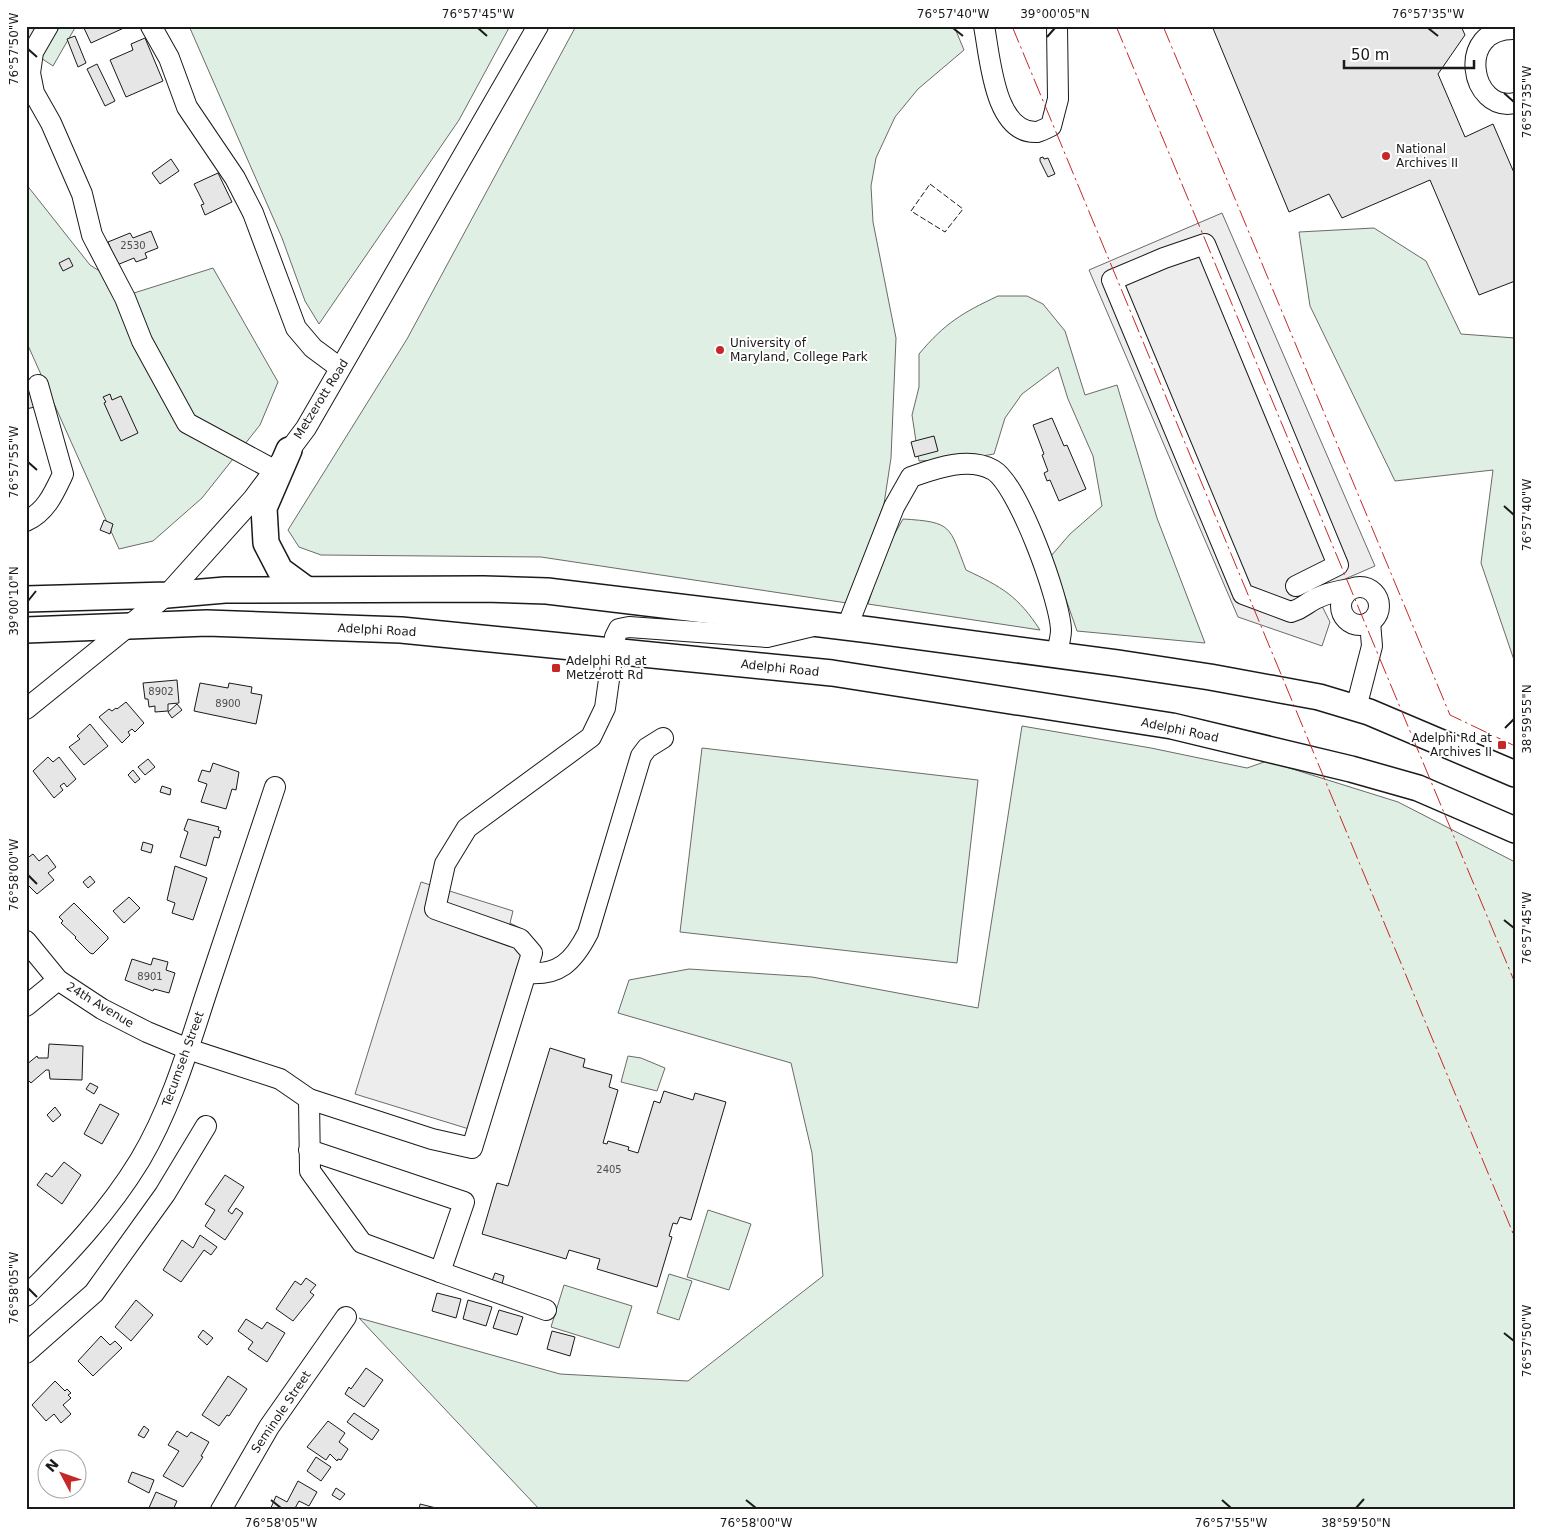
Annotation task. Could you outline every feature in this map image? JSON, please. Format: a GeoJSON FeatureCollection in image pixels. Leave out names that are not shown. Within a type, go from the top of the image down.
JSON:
{"type":"FeatureCollection","features":[{"type":"Feature","properties":{"kind":"main road"},"geometry":{"type":"LineString","coordinates":[[289,450],[264,508],[266,543],[280,570],[306,589]]}},
{"type":"Feature","properties":{"kind":"main road"},"geometry":{"type":"LineString","coordinates":[[26,599],[167,595],[225,590],[482,589],[547,591],[847,627],[1210,677],[1319,697],[1356,708],[1515,774]]}},
{"type":"Feature","properties":{"kind":"main road","name":"Adelphi Road"},"geometry":{"type":"LineString","coordinates":[[26,630],[132,624],[207,623],[401,630],[832,673],[1172,726],[1351,769],[1418,788],[1515,830]]}},
{"type":"Feature","properties":{"kind":"street"},"geometry":{"type":"LineString","coordinates":[[48,26],[33,52],[30,73],[34,93],[51,122],[82,194],[92,235],[125,298],[142,341],[187,422],[274,470]]}},
{"type":"Feature","properties":{"kind":"street"},"geometry":{"type":"LineString","coordinates":[[151,26],[169,58],[187,107],[235,178],[253,213],[296,328],[313,348],[340,368]]}},
{"type":"Feature","properties":{"kind":"street","name":"Metzerott Road"},"geometry":{"type":"LineString","coordinates":[[26,709],[167,595],[253,498],[306,428],[538,26]]}},
{"type":"Feature","properties":{"kind":"street"},"geometry":{"type":"LineString","coordinates":[[984,26],[996,91],[1007,118],[1020,128],[1037,132],[1051,126],[1058,99],[1057,26]]}},
{"type":"Feature","properties":{"kind":"street"},"geometry":{"type":"LineString","coordinates":[[1515,29],[1504,28],[1487,37],[1477,52],[1474,70],[1480,87],[1493,99],[1515,103]]}},
{"type":"Feature","properties":{"kind":"street"},"geometry":{"type":"LineString","coordinates":[[1296,586],[1338,565],[1205,244],[1164,258],[1112,280],[1243,594],[1291,612],[1305,608],[1317,612],[1364,587],[1377,596],[1379,610],[1370,622],[1358,625],[1348,622],[1342,614],[1346,597]]}},
{"type":"Feature","properties":{"kind":"street"},"geometry":{"type":"LineString","coordinates":[[26,520],[36,516],[52,498],[63,474],[38,385]]}},
{"type":"Feature","properties":{"kind":"street"},"geometry":{"type":"LineString","coordinates":[[847,627],[894,507],[911,477],[940,467],[970,464],[992,470],[1009,485],[1021,510],[1043,562],[1058,614],[1061,631],[1056,656]]}},
{"type":"Feature","properties":{"kind":"street"},"geometry":{"type":"LineString","coordinates":[[1356,708],[1372,646],[1370,622]]}},
{"type":"Feature","properties":{"kind":"street"},"geometry":{"type":"LineString","coordinates":[[663,738],[648,748],[642,756],[591,924],[579,950],[563,966],[549,973],[526,973],[532,953],[520,939],[435,909],[445,864],[467,828],[591,738],[605,708],[615,637],[619,629],[629,628],[767,637],[821,624]]}},
{"type":"Feature","properties":{"kind":"street","name":"Tecumseh Street"},"geometry":{"type":"LineString","coordinates":[[26,1296],[82,1237],[139,1160],[162,1119],[188,1049],[275,787]]}},
{"type":"Feature","properties":{"kind":"street","name":"24th Avenue"},"geometry":{"type":"LineString","coordinates":[[26,941],[58,980],[102,1009],[146,1032],[188,1049],[280,1079],[309,1099],[432,1139],[472,1148],[526,973]]}},
{"type":"Feature","properties":{"kind":"street"},"geometry":{"type":"LineString","coordinates":[[26,1006],[58,980]]}},
{"type":"Feature","properties":{"kind":"street"},"geometry":{"type":"LineString","coordinates":[[309,1099],[310,1172],[362,1243],[546,1310]]}},
{"type":"Feature","properties":{"kind":"street"},"geometry":{"type":"LineString","coordinates":[[26,1353],[94,1292],[165,1194],[206,1126]]}},
{"type":"Feature","properties":{"kind":"street"},"geometry":{"type":"LineString","coordinates":[[309,1150],[464,1202],[440,1272]]}},
{"type":"Feature","properties":{"kind":"street","name":"Seminole Street"},"geometry":{"type":"LineString","coordinates":[[221,1510],[269,1427],[346,1317]]}},
{"type":"Feature","properties":{"kind":"green space"},"geometry":{"type":"Polygon","coordinates":[[[26,26],[76,26],[53,66],[26,48],[26,26]]]}},
{"type":"Feature","properties":{"kind":"green space"},"geometry":{"type":"Polygon","coordinates":[[[189,26],[510,26],[459,120],[319,324],[305,301],[282,238],[189,26]]]}},
{"type":"Feature","properties":{"kind":"green space","name":"University of Maryland, College Park"},"geometry":{"type":"Polygon","coordinates":[[[576,26],[954,26],[964,50],[918,89],[895,117],[876,158],[871,186],[873,222],[896,338],[891,458],[884,504],[847,603],[541,557],[321,555],[299,547],[288,530],[407,339],[576,26]]]}},
{"type":"Feature","properties":{"kind":"green space"},"geometry":{"type":"Polygon","coordinates":[[[26,184],[90,265],[134,293],[213,268],[278,382],[260,425],[202,498],[153,541],[119,549],[26,341],[26,184]]]}},
{"type":"Feature","properties":{"kind":"green space"},"geometry":{"type":"Polygon","coordinates":[[[1374,228],[1426,261],[1461,334],[1515,338],[1515,663],[1481,563],[1493,470],[1395,481],[1310,306],[1299,232],[1374,228]]]}},
{"type":"Feature","properties":{"kind":"green space"},"geometry":{"type":"Polygon","coordinates":[[[998,296],[1027,296],[1043,304],[1065,331],[1085,395],[1117,385],[1157,518],[1205,643],[1077,631],[1051,556],[1070,534],[1102,506],[1093,456],[1068,399],[1058,367],[1022,394],[1005,418],[994,454],[965,459],[919,461],[912,415],[919,387],[919,354],[937,334],[955,320],[998,296]]]}},
{"type":"Feature","properties":{"kind":"green space"},"geometry":{"type":"Polygon","coordinates":[[[903,519],[932,522],[947,529],[952,535],[966,570],[999,587],[1008,594],[1032,618],[1040,630],[868,604],[884,553],[903,519]]]}},
{"type":"Feature","properties":{"kind":"green space"},"geometry":{"type":"Polygon","coordinates":[[[1022,726],[1151,748],[1247,768],[1267,761],[1398,802],[1515,862],[1515,1510],[540,1510],[359,1318],[560,1374],[688,1381],[823,1276],[812,1153],[791,1063],[618,1013],[629,980],[689,969],[812,977],[978,1008],[1022,726]]]}},
{"type":"Feature","properties":{"kind":"green space"},"geometry":{"type":"Polygon","coordinates":[[[702,748],[978,780],[957,963],[680,932],[702,748]]]}},
{"type":"Feature","properties":{"kind":"green space"},"geometry":{"type":"Polygon","coordinates":[[[628,1056],[641,1058],[665,1068],[657,1091],[621,1082],[628,1056]]]}},
{"type":"Feature","properties":{"kind":"green space"},"geometry":{"type":"Polygon","coordinates":[[[708,1210],[751,1224],[729,1290],[687,1277],[708,1210]]]}},
{"type":"Feature","properties":{"kind":"green space"},"geometry":{"type":"Polygon","coordinates":[[[669,1274],[692,1281],[679,1320],[657,1313],[669,1274]]]}},
{"type":"Feature","properties":{"kind":"green space"},"geometry":{"type":"Polygon","coordinates":[[[564,1285],[632,1306],[619,1348],[551,1327],[564,1285]]]}},
{"type":"Feature","properties":{"kind":"shaded area"},"geometry":{"type":"Polygon","coordinates":[[[1222,213],[1375,566],[1315,592],[1330,622],[1322,646],[1238,617],[1089,270],[1222,213]]]}},
{"type":"Feature","properties":{"kind":"shaded area"},"geometry":{"type":"Polygon","coordinates":[[[421,882],[513,911],[510,923],[528,932],[469,1129],[355,1094],[421,882]]]}},
{"type":"Feature","properties":{"kind":"building"},"geometry":{"type":"Polygon","coordinates":[[[83,26],[125,26],[126,27],[91,43],[83,26]]]}},
{"type":"Feature","properties":{"kind":"building","name":"National Archives II"},"geometry":{"type":"Polygon","coordinates":[[[1212,26],[1461,26],[1465,35],[1438,74],[1465,137],[1493,124],[1515,175],[1515,281],[1479,295],[1430,180],[1342,218],[1329,194],[1289,212],[1212,26]]]}},
{"type":"Feature","properties":{"kind":"building"},"geometry":{"type":"Polygon","coordinates":[[[75,36],[86,63],[78,67],[67,39],[75,36]]]}},
{"type":"Feature","properties":{"kind":"building"},"geometry":{"type":"Polygon","coordinates":[[[145,38],[163,81],[126,97],[110,60],[133,50],[131,44],[145,38]]]}},
{"type":"Feature","properties":{"kind":"building"},"geometry":{"type":"Polygon","coordinates":[[[97,64],[115,101],[105,106],[87,69],[97,64]]]}},
{"type":"Feature","properties":{"kind":"building"},"geometry":{"type":"Polygon","coordinates":[[[1043,157],[1044,159],[1048,158],[1055,174],[1048,177],[1040,161],[1040,158],[1043,157]]]}},
{"type":"Feature","properties":{"kind":"building"},"geometry":{"type":"Polygon","coordinates":[[[171,159],[179,171],[160,184],[152,173],[171,159]]]}},
{"type":"Feature","properties":{"kind":"building"},"geometry":{"type":"Polygon","coordinates":[[[218,173],[232,202],[205,215],[201,205],[204,204],[194,184],[218,173]]]}},
{"type":"Feature","properties":{"kind":"building"},"geometry":{"type":"Polygon","coordinates":[[[151,231],[158,248],[145,253],[147,258],[136,262],[134,258],[117,265],[108,242],[130,233],[133,238],[151,231]]]}},
{"type":"Feature","properties":{"kind":"building"},"geometry":{"type":"Polygon","coordinates":[[[69,258],[73,266],[63,271],[59,263],[69,258]]]}},
{"type":"Feature","properties":{"kind":"building"},"geometry":{"type":"Polygon","coordinates":[[[26,380],[35,407],[26,409],[26,380]]]}},
{"type":"Feature","properties":{"kind":"building"},"geometry":{"type":"Polygon","coordinates":[[[110,394],[112,400],[121,396],[138,433],[121,441],[104,403],[106,402],[103,397],[110,394]]]}},
{"type":"Feature","properties":{"kind":"building"},"geometry":{"type":"Polygon","coordinates":[[[1052,418],[1064,446],[1067,445],[1086,489],[1059,501],[1050,480],[1047,481],[1044,473],[1048,471],[1033,425],[1052,418]]]}},
{"type":"Feature","properties":{"kind":"building"},"geometry":{"type":"Polygon","coordinates":[[[934,436],[938,451],[915,457],[911,442],[934,436]]]}},
{"type":"Feature","properties":{"kind":"building"},"geometry":{"type":"Polygon","coordinates":[[[104,520],[113,524],[110,534],[100,530],[104,520]]]}},
{"type":"Feature","properties":{"kind":"building"},"geometry":{"type":"Polygon","coordinates":[[[177,680],[179,703],[168,704],[168,711],[155,712],[155,706],[149,707],[148,699],[145,699],[143,683],[177,680]]]}},
{"type":"Feature","properties":{"kind":"building"},"geometry":{"type":"Polygon","coordinates":[[[200,683],[228,688],[229,683],[252,687],[251,693],[262,695],[256,724],[194,711],[200,683]]]}},
{"type":"Feature","properties":{"kind":"building"},"geometry":{"type":"Polygon","coordinates":[[[126,702],[144,723],[135,732],[132,729],[128,732],[130,735],[122,743],[99,717],[109,709],[112,711],[117,709],[126,702]]]}},
{"type":"Feature","properties":{"kind":"building"},"geometry":{"type":"Polygon","coordinates":[[[177,704],[182,710],[172,718],[168,712],[177,704]]]}},
{"type":"Feature","properties":{"kind":"building"},"geometry":{"type":"Polygon","coordinates":[[[90,724],[108,746],[84,765],[69,747],[80,739],[77,736],[90,724]]]}},
{"type":"Feature","properties":{"kind":"building"},"geometry":{"type":"Polygon","coordinates":[[[48,757],[53,762],[59,757],[76,779],[67,787],[64,783],[60,786],[63,790],[54,798],[33,771],[48,757]]]}},
{"type":"Feature","properties":{"kind":"building"},"geometry":{"type":"Polygon","coordinates":[[[148,759],[155,767],[145,775],[138,767],[148,759]]]}},
{"type":"Feature","properties":{"kind":"building"},"geometry":{"type":"Polygon","coordinates":[[[213,763],[239,772],[236,790],[232,789],[226,809],[201,802],[207,784],[198,781],[202,770],[210,772],[213,763]]]}},
{"type":"Feature","properties":{"kind":"building"},"geometry":{"type":"Polygon","coordinates":[[[133,770],[140,779],[135,783],[128,775],[133,770]]]}},
{"type":"Feature","properties":{"kind":"building"},"geometry":{"type":"Polygon","coordinates":[[[162,786],[171,789],[170,795],[160,792],[162,786]]]}},
{"type":"Feature","properties":{"kind":"building"},"geometry":{"type":"Polygon","coordinates":[[[188,819],[219,827],[218,830],[221,831],[219,838],[214,837],[206,866],[180,857],[188,832],[184,830],[188,819]]]}},
{"type":"Feature","properties":{"kind":"building"},"geometry":{"type":"Polygon","coordinates":[[[143,842],[153,845],[151,853],[141,850],[143,842]]]}},
{"type":"Feature","properties":{"kind":"building"},"geometry":{"type":"Polygon","coordinates":[[[33,854],[39,861],[47,855],[56,867],[48,873],[54,880],[37,894],[26,883],[26,859],[33,854]]]}},
{"type":"Feature","properties":{"kind":"building"},"geometry":{"type":"Polygon","coordinates":[[[175,866],[207,878],[193,920],[172,913],[175,903],[167,900],[175,866]]]}},
{"type":"Feature","properties":{"kind":"building"},"geometry":{"type":"Polygon","coordinates":[[[90,876],[95,882],[88,888],[83,882],[90,876]]]}},
{"type":"Feature","properties":{"kind":"building"},"geometry":{"type":"Polygon","coordinates":[[[129,897],[140,908],[124,923],[113,911],[129,897]]]}},
{"type":"Feature","properties":{"kind":"building"},"geometry":{"type":"Polygon","coordinates":[[[74,903],[108,937],[93,954],[61,923],[63,921],[59,917],[74,903]]]}},
{"type":"Feature","properties":{"kind":"building"},"geometry":{"type":"Polygon","coordinates":[[[153,958],[168,962],[166,970],[175,973],[169,993],[154,989],[153,991],[125,980],[132,959],[151,965],[153,958]]]}},
{"type":"Feature","properties":{"kind":"building"},"geometry":{"type":"Polygon","coordinates":[[[49,1044],[83,1046],[82,1080],[50,1079],[49,1070],[46,1070],[31,1083],[26,1078],[26,1065],[37,1056],[38,1058],[48,1058],[49,1044]]]}},
{"type":"Feature","properties":{"kind":"building"},"geometry":{"type":"Polygon","coordinates":[[[550,1048],[585,1059],[583,1067],[612,1075],[609,1087],[618,1090],[603,1143],[607,1144],[608,1141],[629,1147],[628,1150],[638,1153],[654,1101],[660,1103],[664,1091],[693,1100],[695,1093],[726,1102],[691,1220],[680,1217],[677,1224],[673,1223],[669,1236],[672,1237],[657,1287],[597,1269],[600,1259],[569,1250],[566,1259],[482,1234],[497,1183],[508,1186],[550,1048]]]}},
{"type":"Feature","properties":{"kind":"building"},"geometry":{"type":"Polygon","coordinates":[[[90,1083],[98,1087],[94,1094],[86,1089],[90,1083]]]}},
{"type":"Feature","properties":{"kind":"building"},"geometry":{"type":"Polygon","coordinates":[[[100,1104],[119,1114],[102,1144],[84,1134],[100,1104]]]}},
{"type":"Feature","properties":{"kind":"building"},"geometry":{"type":"Polygon","coordinates":[[[55,1107],[61,1115],[53,1122],[47,1115],[55,1107]]]}},
{"type":"Feature","properties":{"kind":"building"},"geometry":{"type":"Polygon","coordinates":[[[64,1162],[81,1175],[62,1204],[37,1185],[46,1173],[52,1177],[64,1162]]]}},
{"type":"Feature","properties":{"kind":"building"},"geometry":{"type":"Polygon","coordinates":[[[225,1175],[244,1187],[228,1211],[232,1214],[236,1208],[243,1213],[225,1240],[205,1226],[215,1210],[205,1204],[225,1175]]]}},
{"type":"Feature","properties":{"kind":"building"},"geometry":{"type":"Polygon","coordinates":[[[200,1235],[217,1247],[211,1255],[204,1250],[181,1282],[163,1270],[182,1240],[193,1248],[200,1235]]]}},
{"type":"Feature","properties":{"kind":"building"},"geometry":{"type":"Polygon","coordinates":[[[495,1273],[504,1276],[502,1284],[492,1281],[495,1273]]]}},
{"type":"Feature","properties":{"kind":"building"},"geometry":{"type":"Polygon","coordinates":[[[306,1278],[316,1285],[310,1292],[314,1295],[293,1321],[276,1309],[295,1281],[301,1285],[306,1278]]]}},
{"type":"Feature","properties":{"kind":"building"},"geometry":{"type":"Polygon","coordinates":[[[437,1293],[461,1299],[456,1318],[432,1311],[437,1293]]]}},
{"type":"Feature","properties":{"kind":"building"},"geometry":{"type":"Polygon","coordinates":[[[136,1300],[153,1315],[131,1341],[115,1327],[136,1300]]]}},
{"type":"Feature","properties":{"kind":"building"},"geometry":{"type":"Polygon","coordinates":[[[468,1300],[492,1307],[486,1326],[463,1319],[468,1300]]]}},
{"type":"Feature","properties":{"kind":"building"},"geometry":{"type":"Polygon","coordinates":[[[499,1310],[523,1317],[517,1335],[493,1328],[499,1310]]]}},
{"type":"Feature","properties":{"kind":"building"},"geometry":{"type":"Polygon","coordinates":[[[246,1319],[262,1329],[267,1322],[285,1333],[267,1362],[248,1349],[253,1342],[238,1331],[246,1319]]]}},
{"type":"Feature","properties":{"kind":"building"},"geometry":{"type":"Polygon","coordinates":[[[203,1330],[213,1338],[207,1345],[198,1337],[203,1330]]]}},
{"type":"Feature","properties":{"kind":"building"},"geometry":{"type":"Polygon","coordinates":[[[552,1331],[575,1337],[570,1356],[547,1349],[552,1331]]]}},
{"type":"Feature","properties":{"kind":"building"},"geometry":{"type":"Polygon","coordinates":[[[101,1336],[110,1345],[115,1341],[122,1348],[93,1376],[78,1361],[101,1336]]]}},
{"type":"Feature","properties":{"kind":"building"},"geometry":{"type":"Polygon","coordinates":[[[366,1368],[383,1380],[364,1407],[345,1394],[349,1387],[351,1389],[366,1368]]]}},
{"type":"Feature","properties":{"kind":"building"},"geometry":{"type":"Polygon","coordinates":[[[228,1376],[247,1389],[229,1416],[227,1415],[219,1426],[202,1415],[228,1376]]]}},
{"type":"Feature","properties":{"kind":"building"},"geometry":{"type":"Polygon","coordinates":[[[55,1381],[65,1391],[67,1389],[71,1393],[68,1395],[71,1398],[63,1405],[71,1414],[61,1423],[54,1414],[46,1421],[32,1405],[55,1381]]]}},
{"type":"Feature","properties":{"kind":"building"},"geometry":{"type":"Polygon","coordinates":[[[354,1413],[379,1430],[372,1440],[347,1422],[354,1413]]]}},
{"type":"Feature","properties":{"kind":"building"},"geometry":{"type":"Polygon","coordinates":[[[328,1421],[345,1433],[339,1442],[348,1449],[341,1460],[338,1459],[337,1461],[330,1454],[326,1460],[307,1447],[328,1421]]]}},
{"type":"Feature","properties":{"kind":"building"},"geometry":{"type":"Polygon","coordinates":[[[144,1426],[149,1430],[144,1438],[138,1435],[144,1426]]]}},
{"type":"Feature","properties":{"kind":"building"},"geometry":{"type":"Polygon","coordinates":[[[177,1431],[187,1437],[191,1432],[209,1442],[201,1456],[203,1457],[183,1487],[163,1476],[179,1451],[168,1445],[177,1431]]]}},
{"type":"Feature","properties":{"kind":"building"},"geometry":{"type":"Polygon","coordinates":[[[316,1457],[331,1467],[321,1481],[307,1471],[316,1457]]]}},
{"type":"Feature","properties":{"kind":"building"},"geometry":{"type":"Polygon","coordinates":[[[132,1472],[154,1480],[149,1493],[128,1482],[132,1472]]]}},
{"type":"Feature","properties":{"kind":"building"},"geometry":{"type":"Polygon","coordinates":[[[298,1481],[317,1492],[309,1506],[299,1501],[294,1510],[270,1510],[276,1496],[287,1502],[298,1481]]]}},
{"type":"Feature","properties":{"kind":"building"},"geometry":{"type":"Polygon","coordinates":[[[336,1488],[345,1494],[340,1500],[332,1495],[336,1488]]]}},
{"type":"Feature","properties":{"kind":"building"},"geometry":{"type":"Polygon","coordinates":[[[156,1492],[177,1501],[173,1510],[148,1510],[156,1492]]]}},
{"type":"Feature","properties":{"kind":"building"},"geometry":{"type":"Polygon","coordinates":[[[420,1504],[444,1510],[419,1510],[420,1504]]]}},
{"type":"Feature","properties":{"kind":"fence"},"geometry":{"type":"LineString","coordinates":[[930,184],[963,209],[945,232],[911,211],[930,184]]}},
{"type":"Feature","properties":{"kind":"power"},"geometry":{"type":"LineString","coordinates":[[1012,26],[1515,1238]]}},
{"type":"Feature","properties":{"kind":"power"},"geometry":{"type":"LineString","coordinates":[[1116,26],[1515,983]]}},
{"type":"Feature","properties":{"kind":"power"},"geometry":{"type":"LineString","coordinates":[[1163,26],[1450,715],[1515,746]]}},
{"type":"Feature","properties":{"kind":"place","name":"National Archives II"},"geometry":{"type":"Point","coordinates":[1386,156]}},
{"type":"Feature","properties":{"kind":"place","name":"University of Maryland, College Park"},"geometry":{"type":"Point","coordinates":[720,350]}},
{"type":"Feature","properties":{"kind":"place","name":"Adelphi Rd at Metzerott Rd"},"geometry":{"type":"Point","coordinates":[556,668]}},
{"type":"Feature","properties":{"kind":"place","name":"Adelphi Rd at Archives II"},"geometry":{"type":"Point","coordinates":[1502,745]}}]}
